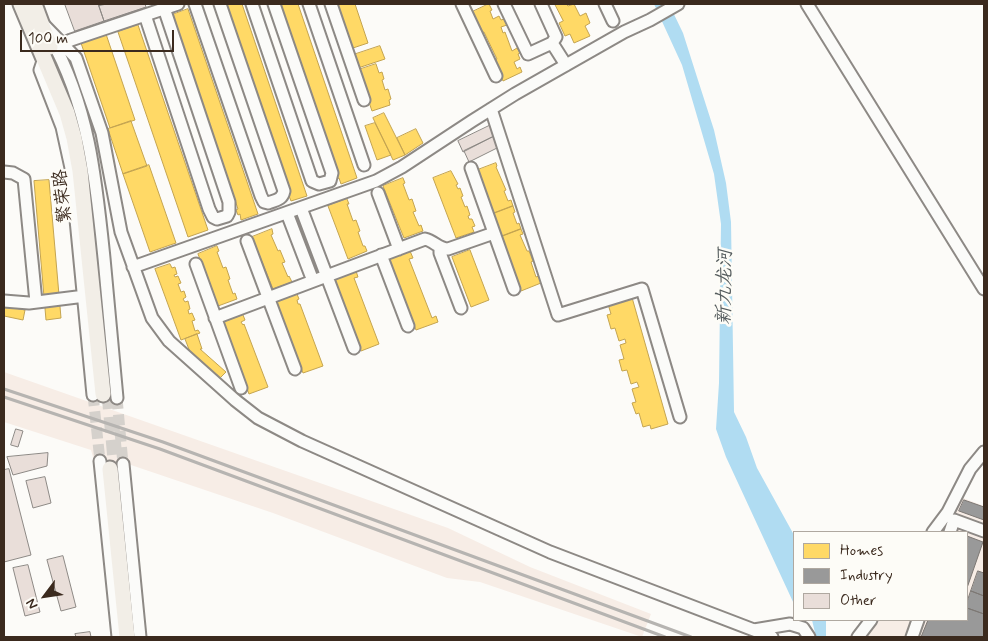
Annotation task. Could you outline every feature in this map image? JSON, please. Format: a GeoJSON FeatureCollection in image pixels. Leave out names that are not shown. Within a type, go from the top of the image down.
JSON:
{"type":"FeatureCollection","features":[{"type":"Feature","properties":{"kind":"main road","name":"繁荣路"},"geometry":{"type":"LineString","coordinates":[[22,4],[67,113],[78,158],[105,395]]}},
{"type":"Feature","properties":{"kind":"main road","name":"繁荣路"},"geometry":{"type":"LineString","coordinates":[[34,4],[73,112],[84,157],[105,395]]}},
{"type":"Feature","properties":{"kind":"main road"},"geometry":{"type":"LineString","coordinates":[[112,466],[127,637]]}},
{"type":"Feature","properties":{"kind":"main road"},"geometry":{"type":"LineString","coordinates":[[112,466],[133,637]]}},
{"type":"Feature","properties":{"kind":"street"},"geometry":{"type":"LineString","coordinates":[[63,44],[178,4]]}},
{"type":"Feature","properties":{"kind":"street"},"geometry":{"type":"LineString","coordinates":[[195,4],[260,196],[264,202],[268,203],[280,199],[284,191],[220,4]]}},
{"type":"Feature","properties":{"kind":"street"},"geometry":{"type":"LineString","coordinates":[[252,4],[312,181],[319,184],[330,181],[332,173],[274,4]]}},
{"type":"Feature","properties":{"kind":"street"},"geometry":{"type":"LineString","coordinates":[[309,4],[364,165]]}},
{"type":"Feature","properties":{"kind":"street"},"geometry":{"type":"LineString","coordinates":[[331,4],[364,100]]}},
{"type":"Feature","properties":{"kind":"street"},"geometry":{"type":"LineString","coordinates":[[462,4],[496,76]]}},
{"type":"Feature","properties":{"kind":"street"},"geometry":{"type":"LineString","coordinates":[[504,4],[528,54],[552,43],[556,37],[541,4]]}},
{"type":"Feature","properties":{"kind":"street"},"geometry":{"type":"LineString","coordinates":[[605,4],[613,21]]}},
{"type":"Feature","properties":{"kind":"street"},"geometry":{"type":"LineString","coordinates":[[133,267],[376,181],[491,109],[566,65],[678,4]]}},
{"type":"Feature","properties":{"kind":"street"},"geometry":{"type":"LineString","coordinates":[[807,4],[984,289]]}},
{"type":"Feature","properties":{"kind":"street"},"geometry":{"type":"LineString","coordinates":[[145,15],[209,209],[217,219],[227,216],[229,212],[228,202],[164,8]]}},
{"type":"Feature","properties":{"kind":"street"},"geometry":{"type":"LineString","coordinates":[[40,21],[76,58],[102,133],[121,232],[152,318],[169,340],[211,380],[258,418],[302,441],[550,552],[772,637]]}},
{"type":"Feature","properties":{"kind":"street"},"geometry":{"type":"LineString","coordinates":[[552,43],[566,65]]}},
{"type":"Feature","properties":{"kind":"street"},"geometry":{"type":"LineString","coordinates":[[44,58],[40,70],[62,127],[71,168],[84,296],[105,395]]}},
{"type":"Feature","properties":{"kind":"street"},"geometry":{"type":"LineString","coordinates":[[331,66],[350,60]]}},
{"type":"Feature","properties":{"kind":"street"},"geometry":{"type":"LineString","coordinates":[[491,109],[558,315],[642,289],[680,417]]}},
{"type":"Feature","properties":{"kind":"street"},"geometry":{"type":"LineString","coordinates":[[470,168],[514,289]]}},
{"type":"Feature","properties":{"kind":"street"},"geometry":{"type":"LineString","coordinates":[[4,172],[13,173],[24,179],[36,302]]}},
{"type":"Feature","properties":{"kind":"street"},"geometry":{"type":"LineString","coordinates":[[378,192],[399,248]]}},
{"type":"Feature","properties":{"kind":"street"},"geometry":{"type":"LineString","coordinates":[[300,208],[354,348]]}},
{"type":"Feature","properties":{"kind":"street"},"geometry":{"type":"LineString","coordinates":[[287,212],[313,281]]}},
{"type":"Feature","properties":{"kind":"street"},"geometry":{"type":"LineString","coordinates":[[215,318],[425,239],[432,240],[440,247],[448,249],[494,233]]}},
{"type":"Feature","properties":{"kind":"street"},"geometry":{"type":"LineString","coordinates":[[247,241],[295,369]]}},
{"type":"Feature","properties":{"kind":"street"},"geometry":{"type":"LineString","coordinates":[[440,247],[440,253],[461,308]]}},
{"type":"Feature","properties":{"kind":"street"},"geometry":{"type":"LineString","coordinates":[[381,256],[408,326]]}},
{"type":"Feature","properties":{"kind":"street"},"geometry":{"type":"LineString","coordinates":[[196,264],[241,388]]}},
{"type":"Feature","properties":{"kind":"street"},"geometry":{"type":"LineString","coordinates":[[4,301],[19,304],[84,296]]}},
{"type":"Feature","properties":{"kind":"street"},"geometry":{"type":"LineString","coordinates":[[934,531],[948,512],[970,469],[984,452]]}},
{"type":"Feature","properties":{"kind":"street"},"geometry":{"type":"LineString","coordinates":[[112,466],[118,637]]}},
{"type":"Feature","properties":{"kind":"street"},"geometry":{"type":"LineString","coordinates":[[112,466],[140,637]]}},
{"type":"Feature","properties":{"kind":"street"},"geometry":{"type":"LineString","coordinates":[[950,531],[954,520],[984,531]]}},
{"type":"Feature","properties":{"kind":"street"},"geometry":{"type":"LineString","coordinates":[[858,637],[870,621]]}},
{"type":"Feature","properties":{"kind":"street"},"geometry":{"type":"LineString","coordinates":[[912,637],[918,621]]}},
{"type":"Feature","properties":{"kind":"street"},"geometry":{"type":"LineString","coordinates":[[754,630],[790,624],[803,628],[809,637]]}},
{"type":"Feature","properties":{"kind":"shaded area"},"geometry":{"type":"Polygon","coordinates":[[[4,372],[448,528],[530,567],[651,614],[642,637],[480,582],[447,578],[273,513],[128,464],[93,457],[91,450],[4,422],[4,372]]]}},
{"type":"Feature","properties":{"kind":"shaded area"},"geometry":{"type":"Polygon","coordinates":[[[963,498],[984,506],[984,637],[866,637],[877,621],[968,621],[968,531],[940,531],[963,498]]]}},
{"type":"Feature","properties":{"kind":"water","name":"新九龙河"},"geometry":{"type":"Polygon","coordinates":[[[654,4],[669,4],[683,33],[714,130],[726,183],[731,222],[734,412],[746,437],[757,468],[793,533],[793,602],[726,457],[716,429],[719,383],[721,224],[714,174],[682,65],[654,4]]]}},
{"type":"Feature","properties":{"kind":"water"},"geometry":{"type":"Polygon","coordinates":[[[812,621],[826,621],[826,637],[816,637],[812,621]]]}},
{"type":"Feature","properties":{"kind":"building: Homes"},"geometry":{"type":"Polygon","coordinates":[[[221,4],[242,4],[307,196],[291,201],[289,196],[287,197],[221,4]]]}},
{"type":"Feature","properties":{"kind":"building: Homes"},"geometry":{"type":"Polygon","coordinates":[[[279,4],[298,4],[357,178],[341,184],[339,178],[337,179],[279,4]]]}},
{"type":"Feature","properties":{"kind":"building: Homes"},"geometry":{"type":"Polygon","coordinates":[[[335,4],[355,4],[368,43],[350,49],[335,4]]]}},
{"type":"Feature","properties":{"kind":"building: Homes"},"geometry":{"type":"Polygon","coordinates":[[[489,4],[493,19],[499,16],[501,20],[504,19],[507,25],[501,27],[503,33],[505,32],[512,51],[517,48],[520,53],[518,54],[520,59],[514,62],[517,69],[520,67],[522,72],[503,81],[494,61],[497,59],[484,32],[480,33],[470,13],[489,4]]]}},
{"type":"Feature","properties":{"kind":"building: Homes"},"geometry":{"type":"Polygon","coordinates":[[[555,4],[569,4],[568,6],[574,4],[580,16],[586,13],[590,23],[585,26],[590,36],[574,43],[570,34],[565,36],[559,23],[563,21],[555,4]]]}},
{"type":"Feature","properties":{"kind":"building: Homes"},"geometry":{"type":"Polygon","coordinates":[[[188,9],[258,214],[241,220],[240,214],[238,215],[236,210],[238,209],[235,200],[233,201],[230,185],[228,186],[226,181],[228,180],[225,171],[223,171],[221,166],[223,166],[220,155],[218,156],[215,150],[218,149],[215,140],[212,141],[210,135],[212,134],[209,125],[207,125],[205,111],[203,112],[201,106],[203,105],[200,96],[198,97],[196,91],[198,91],[172,15],[188,9]]]}},
{"type":"Feature","properties":{"kind":"building: Homes"},"geometry":{"type":"Polygon","coordinates":[[[138,25],[208,230],[188,237],[118,32],[138,25]]]}},
{"type":"Feature","properties":{"kind":"building: Homes"},"geometry":{"type":"Polygon","coordinates":[[[106,34],[135,120],[110,128],[81,43],[106,34]]]}},
{"type":"Feature","properties":{"kind":"building: Homes"},"geometry":{"type":"Polygon","coordinates":[[[380,46],[385,59],[358,68],[353,55],[380,46]]]}},
{"type":"Feature","properties":{"kind":"building: Homes"},"geometry":{"type":"Polygon","coordinates":[[[376,64],[379,73],[382,72],[385,90],[388,89],[391,99],[389,100],[390,105],[372,111],[358,70],[376,64]]]}},
{"type":"Feature","properties":{"kind":"building: Homes"},"geometry":{"type":"Polygon","coordinates":[[[384,113],[405,155],[393,160],[373,118],[384,113]]]}},
{"type":"Feature","properties":{"kind":"building: Homes"},"geometry":{"type":"Polygon","coordinates":[[[131,121],[147,166],[123,174],[108,129],[131,121]]]}},
{"type":"Feature","properties":{"kind":"building: Homes"},"geometry":{"type":"Polygon","coordinates":[[[375,123],[391,155],[377,160],[365,126],[375,123]]]}},
{"type":"Feature","properties":{"kind":"building: Homes"},"geometry":{"type":"Polygon","coordinates":[[[416,129],[423,143],[405,155],[397,138],[416,129]]]}},
{"type":"Feature","properties":{"kind":"building: Homes"},"geometry":{"type":"Polygon","coordinates":[[[496,163],[506,190],[504,191],[508,201],[511,200],[513,206],[492,214],[475,171],[496,163]]]}},
{"type":"Feature","properties":{"kind":"building: Homes"},"geometry":{"type":"Polygon","coordinates":[[[149,165],[176,243],[150,252],[123,174],[149,165]]]}},
{"type":"Feature","properties":{"kind":"building: Homes"},"geometry":{"type":"Polygon","coordinates":[[[451,171],[458,184],[456,185],[458,189],[460,188],[465,207],[467,206],[470,215],[468,216],[469,219],[472,219],[475,226],[472,227],[474,232],[456,238],[433,178],[451,171]]]}},
{"type":"Feature","properties":{"kind":"building: Homes"},"geometry":{"type":"Polygon","coordinates":[[[403,178],[405,183],[403,184],[409,200],[412,199],[416,211],[413,212],[423,231],[404,238],[383,186],[403,178]]]}},
{"type":"Feature","properties":{"kind":"building: Homes"},"geometry":{"type":"Polygon","coordinates":[[[49,180],[61,318],[46,320],[34,181],[49,180]]]}},
{"type":"Feature","properties":{"kind":"building: Homes"},"geometry":{"type":"Polygon","coordinates":[[[347,199],[353,221],[356,220],[360,231],[358,232],[367,251],[348,259],[328,206],[347,199]]]}},
{"type":"Feature","properties":{"kind":"building: Homes"},"geometry":{"type":"Polygon","coordinates":[[[513,206],[515,212],[513,213],[521,229],[500,237],[492,214],[513,206]]]}},
{"type":"Feature","properties":{"kind":"building: Homes"},"geometry":{"type":"Polygon","coordinates":[[[272,229],[273,234],[271,235],[278,251],[280,250],[285,262],[282,263],[292,282],[273,289],[252,237],[272,229]]]}},
{"type":"Feature","properties":{"kind":"building: Homes"},"geometry":{"type":"Polygon","coordinates":[[[521,229],[523,234],[520,235],[533,261],[531,262],[536,277],[539,276],[541,283],[521,291],[500,237],[521,229]]]}},
{"type":"Feature","properties":{"kind":"building: Homes"},"geometry":{"type":"Polygon","coordinates":[[[217,246],[219,251],[217,252],[223,268],[226,267],[230,279],[228,280],[237,299],[218,306],[198,254],[217,246]]]}},
{"type":"Feature","properties":{"kind":"building: Homes"},"geometry":{"type":"Polygon","coordinates":[[[470,250],[489,300],[471,307],[452,257],[470,250]]]}},
{"type":"Feature","properties":{"kind":"building: Homes"},"geometry":{"type":"Polygon","coordinates":[[[410,251],[413,258],[409,259],[432,318],[436,316],[438,322],[416,330],[388,259],[410,251]]]}},
{"type":"Feature","properties":{"kind":"building: Homes"},"geometry":{"type":"Polygon","coordinates":[[[170,264],[172,268],[175,267],[177,274],[174,275],[175,277],[178,276],[181,283],[178,284],[181,292],[184,291],[186,297],[183,299],[185,302],[188,301],[189,314],[192,313],[195,320],[192,321],[195,331],[198,330],[200,333],[181,340],[155,269],[170,264]]]}},
{"type":"Feature","properties":{"kind":"building: Homes"},"geometry":{"type":"Polygon","coordinates":[[[356,271],[358,277],[354,278],[379,344],[361,351],[333,280],[356,271]]]}},
{"type":"Feature","properties":{"kind":"building: Homes"},"geometry":{"type":"Polygon","coordinates":[[[297,294],[298,304],[300,304],[323,366],[303,373],[276,302],[297,294]]]}},
{"type":"Feature","properties":{"kind":"building: Homes"},"geometry":{"type":"Polygon","coordinates":[[[631,294],[668,424],[651,429],[650,425],[643,427],[639,413],[636,414],[632,403],[636,402],[632,389],[639,387],[637,382],[631,384],[627,370],[622,371],[619,360],[624,359],[620,345],[626,343],[625,339],[619,341],[615,328],[611,329],[607,315],[611,314],[608,304],[631,294]]]}},
{"type":"Feature","properties":{"kind":"building: Homes"},"geometry":{"type":"Polygon","coordinates":[[[4,306],[25,310],[23,320],[4,316],[4,306]]]}},
{"type":"Feature","properties":{"kind":"building: Homes"},"geometry":{"type":"Polygon","coordinates":[[[243,315],[245,320],[241,322],[244,324],[268,387],[249,394],[222,323],[243,315]]]}},
{"type":"Feature","properties":{"kind":"building: Homes"},"geometry":{"type":"Polygon","coordinates":[[[197,334],[202,349],[200,349],[226,372],[220,378],[190,352],[185,339],[197,334]]]}},
{"type":"Feature","properties":{"kind":"building: Industry"},"geometry":{"type":"Polygon","coordinates":[[[964,500],[984,507],[984,520],[959,511],[964,500]]]}},
{"type":"Feature","properties":{"kind":"building: Industry"},"geometry":{"type":"Polygon","coordinates":[[[968,536],[983,542],[968,585],[968,536]]]}},
{"type":"Feature","properties":{"kind":"building: Industry"},"geometry":{"type":"Polygon","coordinates":[[[978,571],[984,573],[984,596],[971,591],[978,571]]]}},
{"type":"Feature","properties":{"kind":"building: Industry"},"geometry":{"type":"Polygon","coordinates":[[[971,591],[984,596],[984,614],[968,608],[968,599],[971,591]]]}},
{"type":"Feature","properties":{"kind":"building: Industry"},"geometry":{"type":"Polygon","coordinates":[[[968,608],[984,614],[984,637],[921,637],[928,621],[968,621],[968,608]]]}},
{"type":"Feature","properties":{"kind":"building: Other"},"geometry":{"type":"Polygon","coordinates":[[[65,4],[98,4],[104,21],[75,31],[65,4]]]}},
{"type":"Feature","properties":{"kind":"building: Other"},"geometry":{"type":"Polygon","coordinates":[[[107,4],[145,4],[146,7],[104,21],[99,6],[107,4]]]}},
{"type":"Feature","properties":{"kind":"building: Other"},"geometry":{"type":"Polygon","coordinates":[[[491,125],[496,135],[463,152],[458,141],[491,125]]]}},
{"type":"Feature","properties":{"kind":"building: Other"},"geometry":{"type":"Polygon","coordinates":[[[493,137],[499,147],[469,162],[464,151],[493,137]]]}},
{"type":"Feature","properties":{"kind":"building: Other"},"geometry":{"type":"Polygon","coordinates":[[[16,429],[23,431],[18,447],[11,445],[16,429]]]}},
{"type":"Feature","properties":{"kind":"building: Other"},"geometry":{"type":"Polygon","coordinates":[[[48,453],[47,466],[13,475],[7,457],[48,453]]]}},
{"type":"Feature","properties":{"kind":"building: Other"},"geometry":{"type":"Polygon","coordinates":[[[9,469],[31,555],[4,562],[4,470],[9,469]]]}},
{"type":"Feature","properties":{"kind":"building: Other"},"geometry":{"type":"Polygon","coordinates":[[[45,477],[51,503],[33,508],[26,481],[45,477]]]}},
{"type":"Feature","properties":{"kind":"building: Other"},"geometry":{"type":"Polygon","coordinates":[[[63,556],[76,607],[61,611],[47,560],[63,556]]]}},
{"type":"Feature","properties":{"kind":"building: Other"},"geometry":{"type":"Polygon","coordinates":[[[28,565],[40,612],[25,616],[13,568],[28,565]]]}},
{"type":"Feature","properties":{"kind":"building: Other"},"geometry":{"type":"Polygon","coordinates":[[[90,632],[91,637],[76,637],[75,634],[90,632]]]}},
{"type":"Feature","properties":{"kind":"tunnel"},"geometry":{"type":"LineString","coordinates":[[109,394],[116,470]]}},
{"type":"Feature","properties":{"kind":"tunnel"},"geometry":{"type":"LineString","coordinates":[[93,395],[100,461]]}},
{"type":"Feature","properties":{"kind":"tunnel"},"geometry":{"type":"LineString","coordinates":[[117,398],[123,464]]}},
{"type":"Feature","properties":{"kind":"railway"},"geometry":{"type":"LineString","coordinates":[[4,389],[163,442],[691,637]]}},
{"type":"Feature","properties":{"kind":"railway"},"geometry":{"type":"LineString","coordinates":[[4,397],[160,449],[665,637]]}}]}
